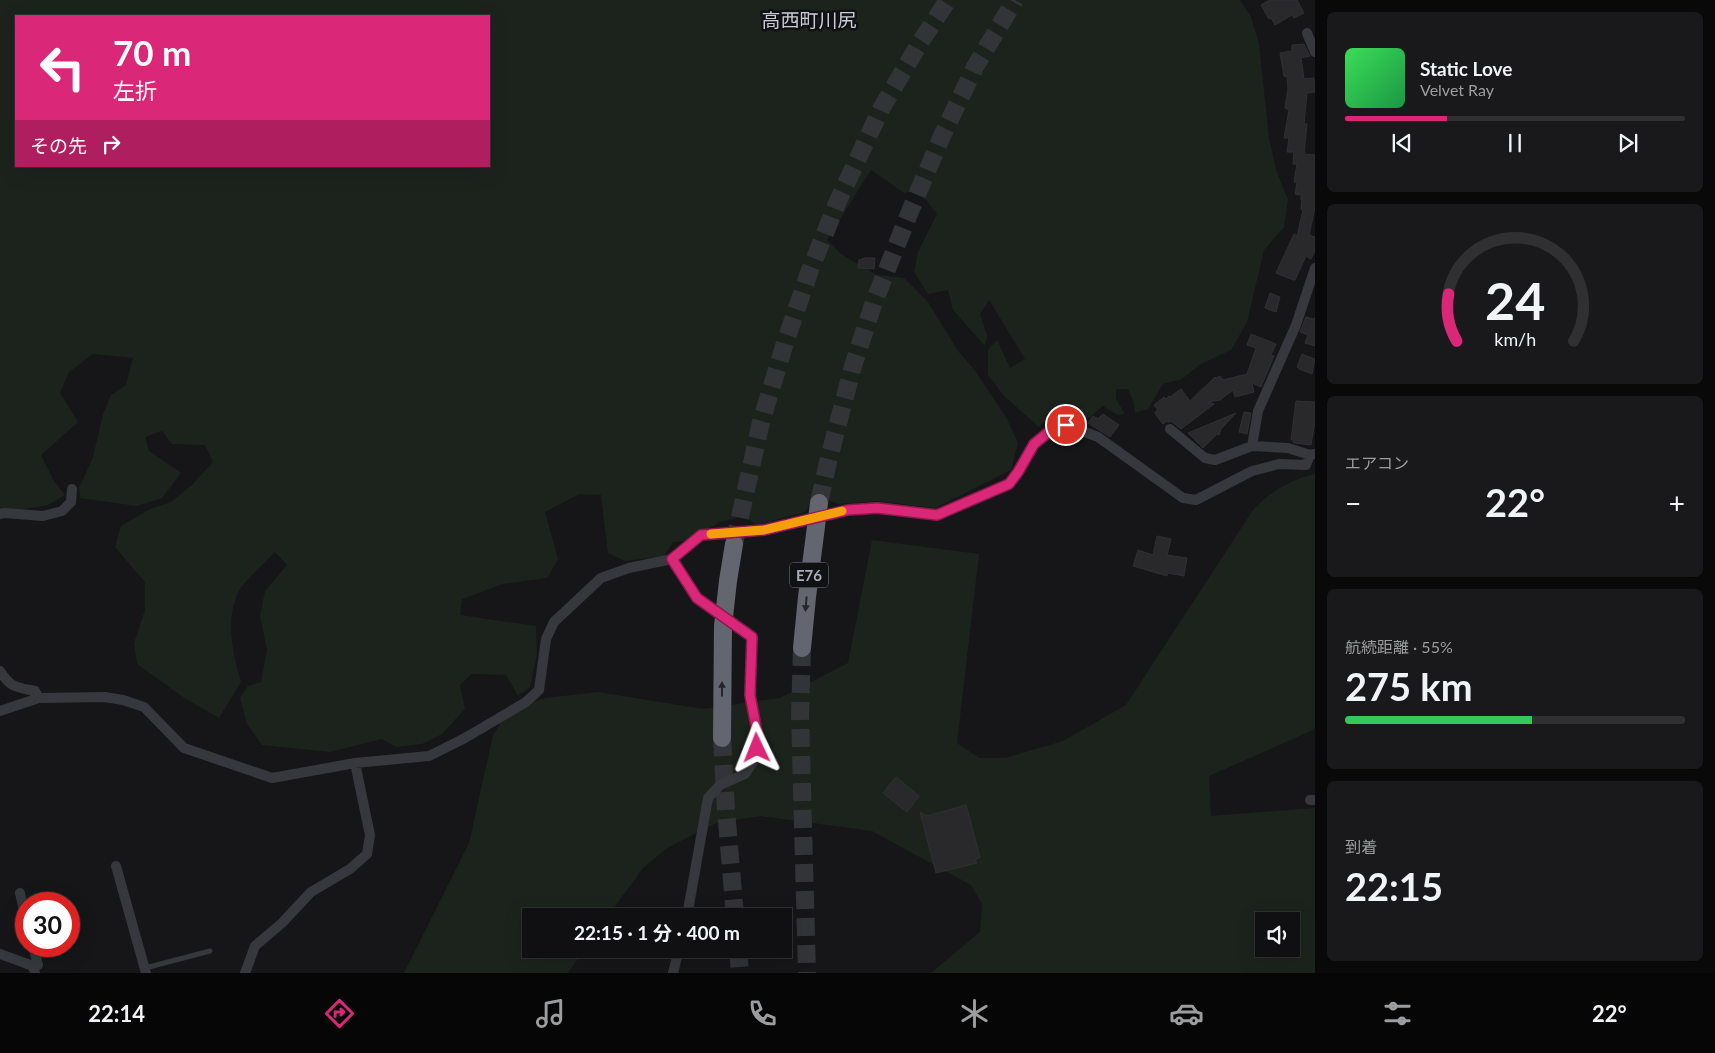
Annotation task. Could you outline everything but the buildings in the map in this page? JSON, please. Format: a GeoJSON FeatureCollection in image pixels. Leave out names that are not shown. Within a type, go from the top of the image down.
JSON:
{"type":"FeatureCollection","features":[{"type":"Feature","properties":{"kind":"highway","name":"E76"},"geometry":{"type":"LineString","coordinates":[[802,648],[806,597],[819,503]]}},
{"type":"Feature","properties":{"kind":"highway"},"geometry":{"type":"LineString","coordinates":[[722,738],[723,626],[734,544]]}},
{"type":"Feature","properties":{"kind":"street"},"geometry":{"type":"LineString","coordinates":[[1307,33],[1315,52]]}},
{"type":"Feature","properties":{"kind":"street"},"geometry":{"type":"LineString","coordinates":[[1252,446],[1258,411],[1296,325],[1315,268]]}},
{"type":"Feature","properties":{"kind":"street"},"geometry":{"type":"LineString","coordinates":[[0,711],[39,698],[105,697],[123,700],[144,707],[184,748],[272,778],[355,763],[428,756],[465,738],[526,702],[539,690],[546,639],[554,622],[601,578],[629,568],[672,559],[701,535],[764,530],[848,510],[877,508],[937,515],[1009,484],[1034,444],[1050,431],[1066,425],[1098,437],[1183,498],[1196,500],[1252,470],[1279,464],[1306,465],[1312,454],[1288,448],[1252,446],[1215,460],[1205,458],[1170,429]]}},
{"type":"Feature","properties":{"kind":"street"},"geometry":{"type":"LineString","coordinates":[[0,514],[42,516],[62,511],[71,502],[72,489]]}},
{"type":"Feature","properties":{"kind":"street"},"geometry":{"type":"LineString","coordinates":[[672,559],[697,598],[752,637],[750,695],[758,737],[755,759],[745,774],[720,785],[708,798],[688,908]]}},
{"type":"Feature","properties":{"kind":"street"},"geometry":{"type":"LineString","coordinates":[[0,671],[7,682],[17,688],[35,691],[39,698]]}},
{"type":"Feature","properties":{"kind":"street"},"geometry":{"type":"LineString","coordinates":[[245,973],[255,946],[282,923],[311,892],[350,869],[367,854],[370,835],[355,763]]}},
{"type":"Feature","properties":{"kind":"street"},"geometry":{"type":"LineString","coordinates":[[116,866],[145,971]]}},
{"type":"Feature","properties":{"kind":"street"},"geometry":{"type":"LineString","coordinates":[[0,954],[34,970],[38,965],[36,957]]}},
{"type":"Feature","properties":{"kind":"street"},"geometry":{"type":"LineString","coordinates":[[673,973],[677,958]]}},
{"type":"Feature","properties":{"kind":"lane"},"geometry":{"type":"LineString","coordinates":[[145,971],[210,951]]}},
{"type":"Feature","properties":{"kind":"shaded area"},"geometry":{"type":"Polygon","coordinates":[[[0,0],[1240,0],[1251,17],[1259,44],[1269,138],[1276,170],[1288,200],[1284,227],[1264,250],[1247,322],[1231,350],[1199,365],[1182,379],[1163,384],[1148,409],[1135,413],[1134,403],[1128,389],[1116,389],[1116,399],[1125,414],[1118,415],[1103,406],[1085,421],[1065,411],[1056,411],[1039,427],[1004,396],[988,375],[988,350],[997,340],[1010,368],[1025,359],[989,300],[980,314],[987,336],[985,346],[953,310],[948,290],[928,294],[914,272],[918,252],[937,214],[918,190],[904,193],[871,170],[827,240],[841,254],[877,275],[904,278],[928,302],[958,351],[973,368],[1007,419],[1018,443],[1011,470],[935,508],[877,501],[838,504],[825,499],[812,500],[805,512],[757,525],[744,516],[720,522],[688,541],[673,542],[664,556],[625,561],[608,553],[601,495],[579,494],[545,512],[558,560],[547,578],[503,584],[462,599],[460,615],[536,626],[537,654],[530,687],[518,696],[506,675],[471,674],[460,685],[465,709],[442,734],[422,744],[396,747],[382,739],[330,752],[262,745],[247,724],[240,698],[248,686],[261,682],[267,650],[260,616],[265,591],[287,565],[275,552],[241,588],[234,604],[231,626],[232,638],[241,682],[219,718],[186,699],[137,664],[134,643],[145,610],[145,582],[115,547],[121,526],[150,509],[171,502],[192,485],[213,462],[205,445],[172,444],[162,431],[145,437],[149,451],[181,473],[162,498],[137,506],[80,498],[79,488],[93,457],[103,414],[111,395],[126,385],[133,358],[93,354],[69,372],[60,393],[78,422],[41,455],[54,481],[65,495],[48,505],[18,510],[0,509],[0,0]]]}},
{"type":"Feature","properties":{"kind":"shaded area"},"geometry":{"type":"Polygon","coordinates":[[[1315,474],[1315,727],[1311,731],[1209,776],[1211,816],[1315,808],[1315,973],[931,973],[980,932],[982,904],[971,885],[872,831],[760,816],[716,823],[667,848],[643,868],[614,908],[522,908],[522,958],[579,958],[568,973],[404,973],[469,843],[493,735],[508,711],[546,698],[598,692],[703,709],[780,698],[848,663],[872,540],[979,554],[957,743],[979,758],[1005,758],[1063,741],[1126,705],[1253,510],[1266,497],[1298,479],[1315,474]]]}},
{"type":"Feature","properties":{"kind":"tunnel"},"geometry":{"type":"LineString","coordinates":[[734,544],[761,422],[810,270],[838,201],[881,109],[921,41],[948,0]]}},
{"type":"Feature","properties":{"kind":"tunnel"},"geometry":{"type":"LineString","coordinates":[[819,503],[853,366],[874,302],[942,136],[975,67],[1015,0]]}},
{"type":"Feature","properties":{"kind":"tunnel"},"geometry":{"type":"LineString","coordinates":[[802,648],[800,715],[807,973]]}},
{"type":"Feature","properties":{"kind":"tunnel"},"geometry":{"type":"LineString","coordinates":[[722,738],[734,908]]}},
{"type":"Feature","properties":{"kind":"tunnel"},"geometry":{"type":"LineString","coordinates":[[739,958],[740,973]]}},
{"type":"Feature","properties":{"kind":"slow traffic"},"geometry":{"type":"LineString","coordinates":[[711,534],[764,530],[842,511]]}},
{"type":"Feature","properties":{"kind":"district","name":"高西町川尻"},"geometry":{"type":"Point","coordinates":[809,19]}},
{"type":"Feature","properties":{"kind":"route"},"geometry":{"type":"LineString","coordinates":[[757,748],[758,737],[750,695],[752,637],[697,598],[672,559],[701,535],[764,530],[848,510],[877,508],[937,515],[1009,484],[1034,444],[1050,431],[1066,425]]}}]}
